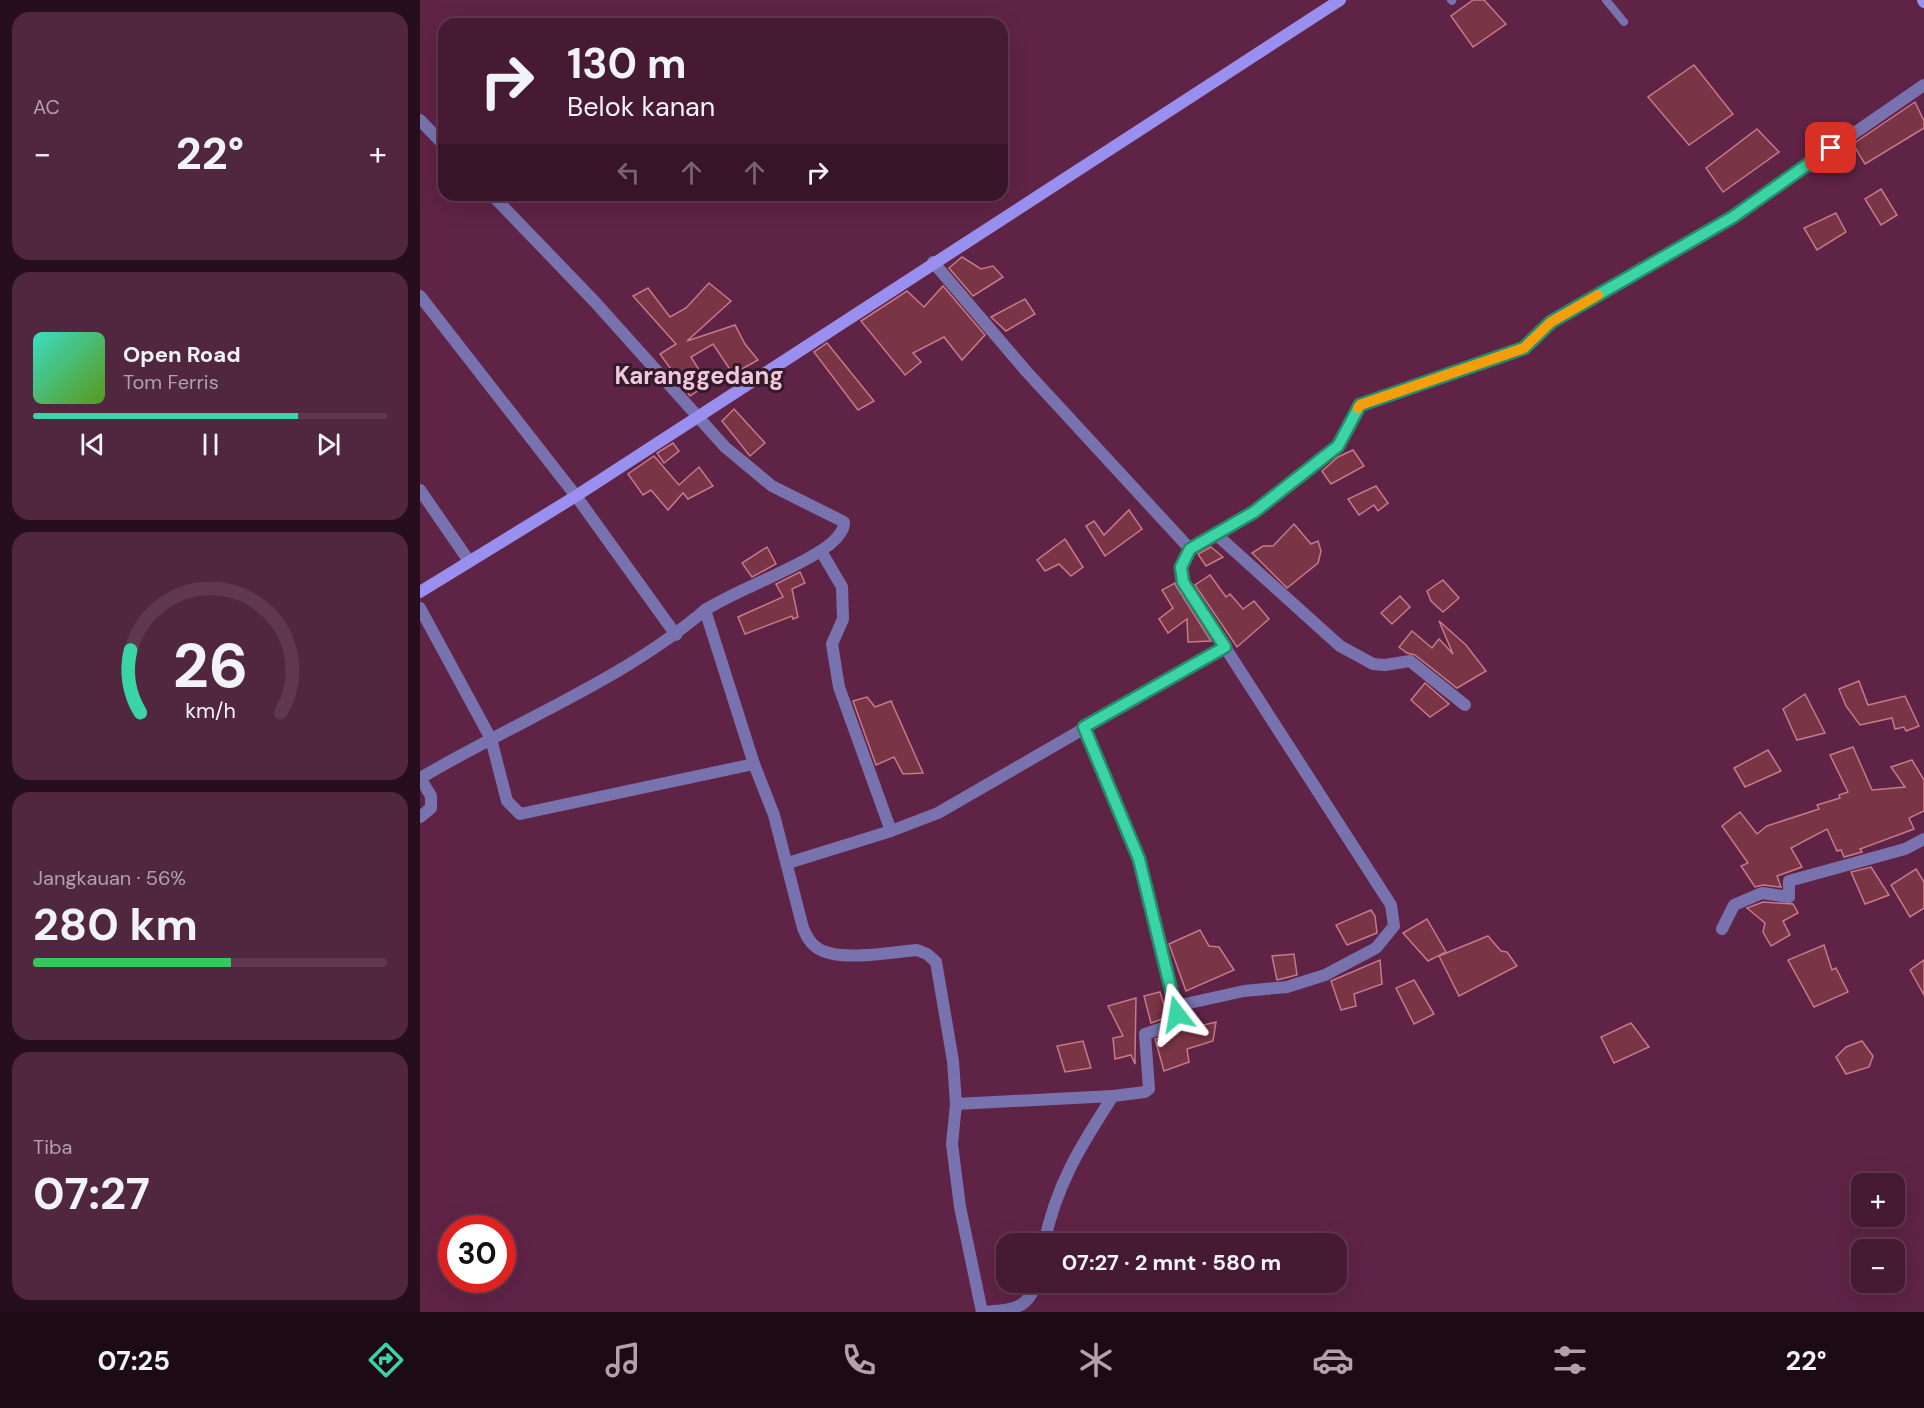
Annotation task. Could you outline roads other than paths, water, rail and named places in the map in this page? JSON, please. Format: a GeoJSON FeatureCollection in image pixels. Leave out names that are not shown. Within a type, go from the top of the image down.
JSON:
{"type":"FeatureCollection","features":[{"type":"Feature","properties":{"kind":"street"},"geometry":{"type":"LineString","coordinates":[[420,592],[576,496],[933,262],[1340,0]]}},
{"type":"Feature","properties":{"kind":"street"},"geometry":{"type":"LineString","coordinates":[[1176,1006],[1244,991],[1287,987],[1325,975],[1376,948],[1394,926],[1391,905],[1183,582],[1181,567],[1190,549],[1218,536],[1254,512],[1338,446],[1360,405],[1524,348],[1551,322],[1733,217],[1924,85]]}},
{"type":"Feature","properties":{"kind":"street"},"geometry":{"type":"LineString","coordinates":[[420,120],[438,139]]}},
{"type":"Feature","properties":{"kind":"street"},"geometry":{"type":"LineString","coordinates":[[420,817],[431,808],[432,803],[422,778],[676,634],[705,610],[734,592],[821,550],[838,536],[843,529],[844,522],[772,486],[726,447],[595,302],[498,201]]}},
{"type":"Feature","properties":{"kind":"street"},"geometry":{"type":"LineString","coordinates":[[933,262],[1026,371],[1190,549]]}},
{"type":"Feature","properties":{"kind":"street"},"geometry":{"type":"LineString","coordinates":[[420,296],[576,496],[676,634]]}},
{"type":"Feature","properties":{"kind":"street"},"geometry":{"type":"LineString","coordinates":[[420,490],[469,561]]}},
{"type":"Feature","properties":{"kind":"street"},"geometry":{"type":"LineString","coordinates":[[1218,536],[1340,646],[1373,664],[1385,665],[1410,661],[1465,705]]}},
{"type":"Feature","properties":{"kind":"street"},"geometry":{"type":"LineString","coordinates":[[821,550],[842,587],[843,619],[832,644],[839,687],[891,831]]}},
{"type":"Feature","properties":{"kind":"street"},"geometry":{"type":"LineString","coordinates":[[420,608],[491,739],[507,801],[520,814],[754,764]]}},
{"type":"Feature","properties":{"kind":"street"},"geometry":{"type":"LineString","coordinates":[[705,610],[754,764],[774,815],[803,928],[816,948],[834,956],[916,950],[933,959],[939,970],[956,1104],[952,1144],[960,1207],[982,1312],[1016,1309],[1024,1305],[1033,1293]]}},
{"type":"Feature","properties":{"kind":"street"},"geometry":{"type":"LineString","coordinates":[[788,863],[891,831],[938,813],[1225,647]]}},
{"type":"Feature","properties":{"kind":"street"},"geometry":{"type":"LineString","coordinates":[[956,1104],[1113,1096],[1145,1092],[1149,1089],[1149,1069],[1144,1036],[1147,1032],[1172,1025],[1176,1020],[1176,1006],[1139,859],[1084,727]]}},
{"type":"Feature","properties":{"kind":"street"},"geometry":{"type":"LineString","coordinates":[[1722,929],[1734,906],[1762,893],[1789,897],[1789,881],[1905,849],[1924,839]]}},
{"type":"Feature","properties":{"kind":"street"},"geometry":{"type":"LineString","coordinates":[[1046,1233],[1050,1215],[1069,1165],[1113,1096]]}},
{"type":"Feature","properties":{"kind":"lane"},"geometry":{"type":"LineString","coordinates":[[1606,0],[1624,22]]}},
{"type":"Feature","properties":{"kind":"district","name":"Karanggedang"},"geometry":{"type":"Point","coordinates":[699,376]}}]}
